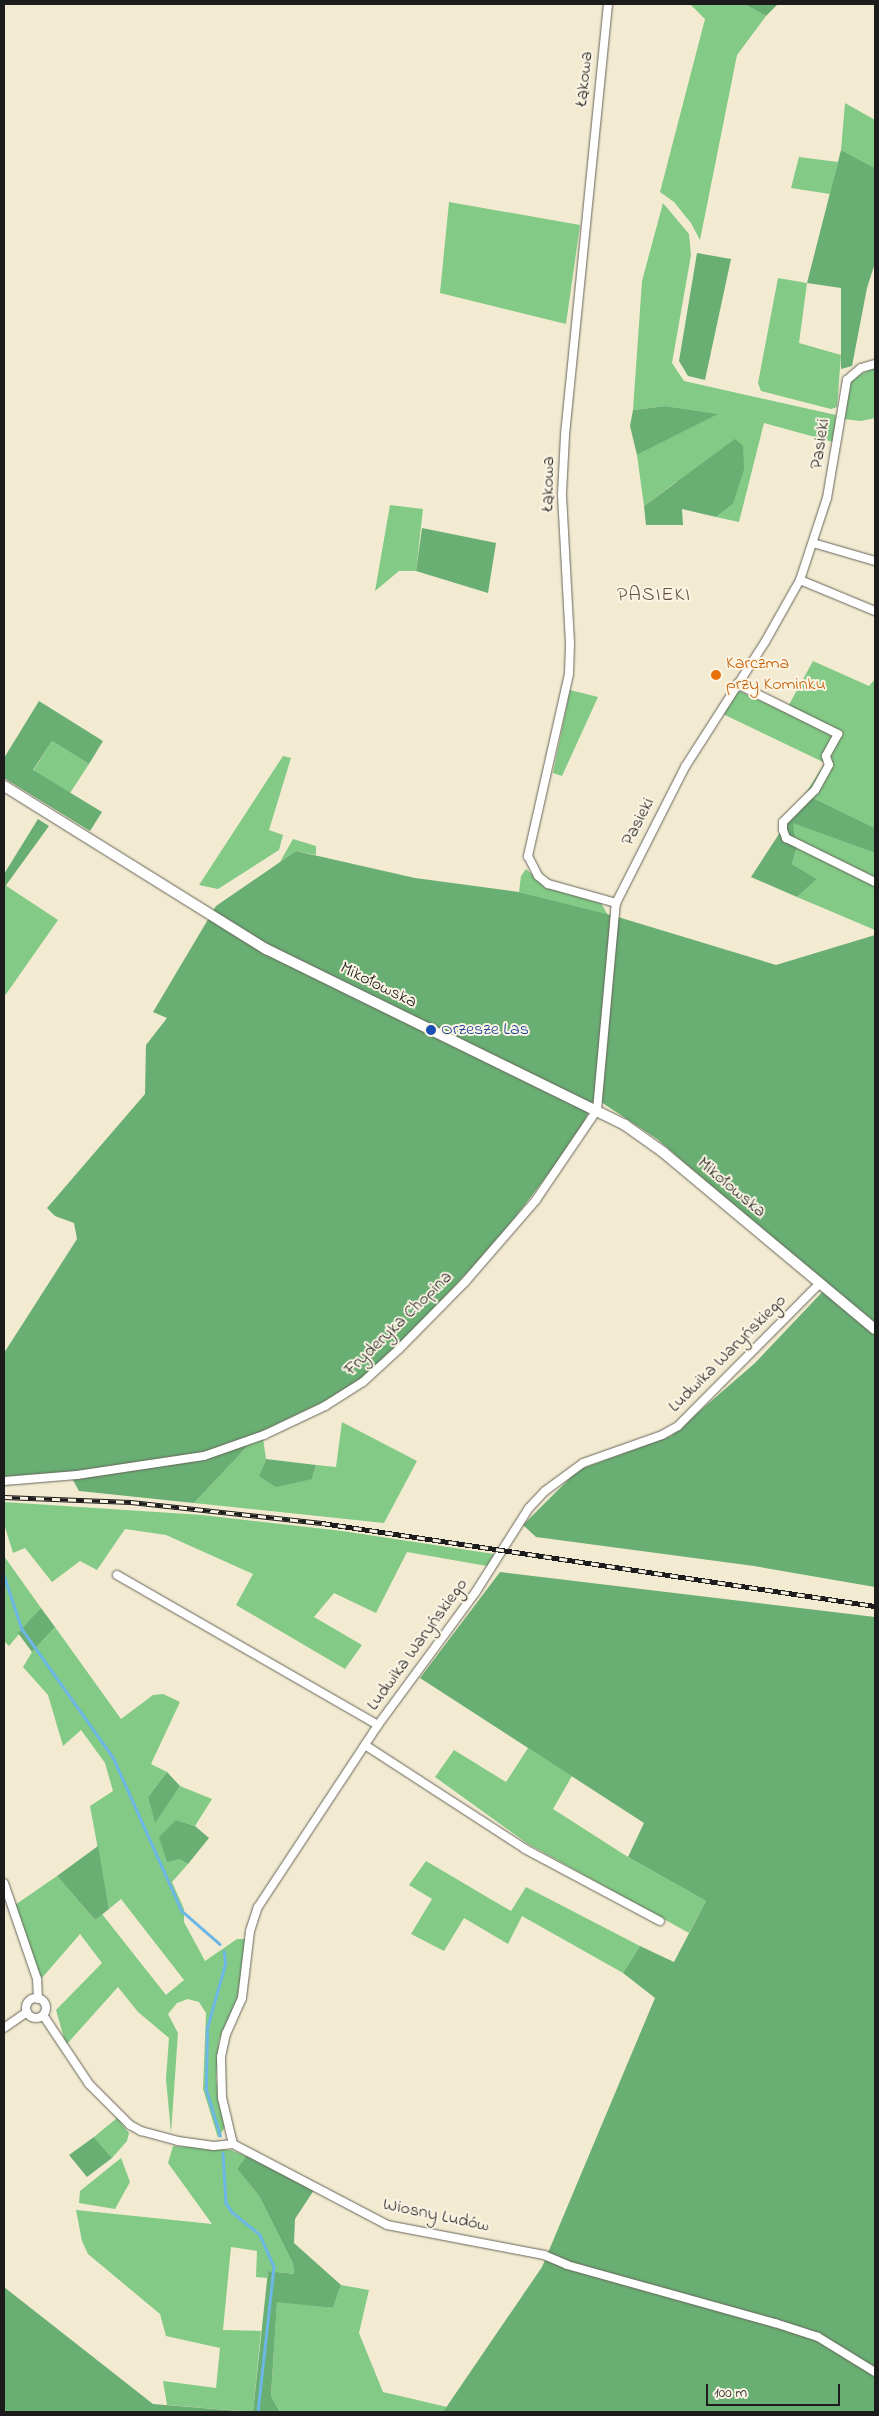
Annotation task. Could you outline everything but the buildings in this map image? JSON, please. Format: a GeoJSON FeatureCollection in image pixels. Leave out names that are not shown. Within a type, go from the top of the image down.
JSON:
{"type":"FeatureCollection","features":[{"type":"Feature","properties":{"kind":"main road","name":"Mikołowska"},"geometry":{"type":"LineString","coordinates":[[4,786],[266,949],[597,1110],[663,1152],[875,1330]]}},
{"type":"Feature","properties":{"kind":"street","name":"Łąkowa"},"geometry":{"type":"LineString","coordinates":[[608,4],[565,435],[562,495],[570,644],[569,674],[528,856],[538,876],[548,884],[616,903]]}},
{"type":"Feature","properties":{"kind":"street","name":"Pasieki"},"geometry":{"type":"LineString","coordinates":[[597,1110],[616,903],[684,767],[800,580],[813,543],[834,469],[847,380],[856,371],[875,364]]}},
{"type":"Feature","properties":{"kind":"street"},"geometry":{"type":"LineString","coordinates":[[813,543],[875,561]]}},
{"type":"Feature","properties":{"kind":"street"},"geometry":{"type":"LineString","coordinates":[[800,580],[875,611]]}},
{"type":"Feature","properties":{"kind":"street"},"geometry":{"type":"LineString","coordinates":[[737,684],[838,734],[826,756],[829,765],[815,790],[783,822],[783,830],[786,838],[875,882]]}},
{"type":"Feature","properties":{"kind":"street","name":"Fryderyka Chopina"},"geometry":{"type":"LineString","coordinates":[[4,1481],[77,1474],[204,1456],[264,1435],[347,1392],[399,1349],[501,1243],[536,1200],[597,1110]]}},
{"type":"Feature","properties":{"kind":"street","name":"Ludwika Waryńskiego"},"geometry":{"type":"LineString","coordinates":[[233,2144],[222,2098],[221,2057],[226,2034],[242,1998],[250,1931],[258,1907],[365,1745],[476,1593],[524,1514],[545,1491],[583,1463],[662,1435],[678,1426],[820,1283]]}},
{"type":"Feature","properties":{"kind":"street"},"geometry":{"type":"LineString","coordinates":[[116,1575],[378,1726]]}},
{"type":"Feature","properties":{"kind":"street"},"geometry":{"type":"LineString","coordinates":[[365,1745],[525,1849],[660,1921]]}},
{"type":"Feature","properties":{"kind":"street"},"geometry":{"type":"LineString","coordinates":[[4,1883],[38,1979],[38,1999]]}},
{"type":"Feature","properties":{"kind":"street"},"geometry":{"type":"LineString","coordinates":[[38,1999],[45,2004],[43,2015],[89,2084],[130,2125],[178,2141],[214,2146],[233,2144]]}},
{"type":"Feature","properties":{"kind":"street"},"geometry":{"type":"LineString","coordinates":[[4,2028],[27,2012],[28,2004],[38,1999]]}},
{"type":"Feature","properties":{"kind":"street"},"geometry":{"type":"LineString","coordinates":[[27,2012],[34,2018],[43,2015]]}},
{"type":"Feature","properties":{"kind":"street","name":"Wiosny Ludów"},"geometry":{"type":"LineString","coordinates":[[233,2144],[387,2225],[544,2255],[576,2268],[775,2323],[818,2337],[875,2372]]}},
{"type":"Feature","properties":{"kind":"green space"},"geometry":{"type":"Polygon","coordinates":[[[690,4],[744,4],[766,16],[737,55],[700,240],[691,223],[674,202],[660,192],[705,19],[690,4]]]}},
{"type":"Feature","properties":{"kind":"green space"},"geometry":{"type":"Polygon","coordinates":[[[744,4],[778,4],[766,16],[744,4]]]}},
{"type":"Feature","properties":{"kind":"green space"},"geometry":{"type":"Polygon","coordinates":[[[845,103],[875,120],[875,168],[841,150],[845,103]]]}},
{"type":"Feature","properties":{"kind":"green space"},"geometry":{"type":"Polygon","coordinates":[[[841,150],[875,168],[875,263],[867,288],[852,366],[841,369],[841,288],[807,283],[841,150]]]}},
{"type":"Feature","properties":{"kind":"green space"},"geometry":{"type":"Polygon","coordinates":[[[799,157],[838,162],[830,194],[791,188],[799,157]]]}},
{"type":"Feature","properties":{"kind":"green space"},"geometry":{"type":"Polygon","coordinates":[[[449,202],[580,225],[566,324],[440,293],[449,202]]]}},
{"type":"Feature","properties":{"kind":"green space"},"geometry":{"type":"Polygon","coordinates":[[[663,203],[689,234],[691,255],[672,363],[684,381],[836,415],[833,442],[764,423],[739,522],[716,517],[733,504],[676,482],[644,506],[637,455],[717,414],[665,406],[633,410],[642,281],[663,203]]]}},
{"type":"Feature","properties":{"kind":"green space"},"geometry":{"type":"Polygon","coordinates":[[[697,253],[731,259],[705,380],[688,376],[679,361],[697,253]]]}},
{"type":"Feature","properties":{"kind":"green space"},"geometry":{"type":"Polygon","coordinates":[[[778,278],[807,283],[799,343],[841,355],[837,407],[831,409],[761,391],[758,383],[778,278]]]}},
{"type":"Feature","properties":{"kind":"green space"},"geometry":{"type":"Polygon","coordinates":[[[875,367],[875,418],[861,421],[843,419],[850,380],[875,367]]]}},
{"type":"Feature","properties":{"kind":"green space"},"geometry":{"type":"Polygon","coordinates":[[[665,406],[718,414],[637,455],[630,426],[633,410],[665,406]]]}},
{"type":"Feature","properties":{"kind":"green space"},"geometry":{"type":"Polygon","coordinates":[[[735,439],[743,446],[744,469],[733,504],[716,517],[682,509],[683,525],[646,525],[644,506],[735,439]]]}},
{"type":"Feature","properties":{"kind":"green space"},"geometry":{"type":"Polygon","coordinates":[[[390,505],[423,509],[416,571],[399,571],[375,591],[390,505]]]}},
{"type":"Feature","properties":{"kind":"green space"},"geometry":{"type":"Polygon","coordinates":[[[422,528],[496,543],[488,593],[416,571],[422,528]]]}},
{"type":"Feature","properties":{"kind":"green space"},"geometry":{"type":"Polygon","coordinates":[[[813,661],[869,686],[875,679],[875,828],[805,794],[825,763],[723,714],[737,690],[785,712],[813,661]]]}},
{"type":"Feature","properties":{"kind":"green space"},"geometry":{"type":"Polygon","coordinates":[[[570,690],[598,697],[562,776],[553,773],[570,690]]]}},
{"type":"Feature","properties":{"kind":"green space"},"geometry":{"type":"Polygon","coordinates":[[[39,701],[103,741],[89,764],[52,741],[33,770],[102,812],[90,831],[4,778],[4,758],[39,701]]]}},
{"type":"Feature","properties":{"kind":"green space"},"geometry":{"type":"Polygon","coordinates":[[[52,741],[89,764],[70,793],[33,771],[52,741]]]}},
{"type":"Feature","properties":{"kind":"green space"},"geometry":{"type":"Polygon","coordinates":[[[283,756],[291,758],[269,830],[283,835],[279,850],[218,889],[199,885],[283,756]]]}},
{"type":"Feature","properties":{"kind":"green space"},"geometry":{"type":"Polygon","coordinates":[[[805,794],[875,828],[875,853],[793,823],[796,850],[792,864],[817,879],[797,897],[751,877],[805,794]]]}},
{"type":"Feature","properties":{"kind":"green space"},"geometry":{"type":"Polygon","coordinates":[[[38,819],[49,826],[4,888],[4,874],[38,819]]]}},
{"type":"Feature","properties":{"kind":"green space"},"geometry":{"type":"Polygon","coordinates":[[[792,822],[875,853],[875,930],[797,897],[817,879],[792,864],[796,850],[792,822]]]}},
{"type":"Feature","properties":{"kind":"green space"},"geometry":{"type":"Polygon","coordinates":[[[293,839],[316,846],[316,855],[296,851],[280,862],[293,839]]]}},
{"type":"Feature","properties":{"kind":"green space"},"geometry":{"type":"Polygon","coordinates":[[[296,851],[415,878],[519,892],[618,917],[776,965],[875,935],[875,1587],[754,1566],[536,1537],[523,1525],[578,1470],[671,1436],[755,1363],[828,1286],[657,1139],[595,1098],[578,1135],[530,1198],[498,1239],[428,1315],[374,1369],[346,1391],[262,1431],[194,1503],[79,1491],[69,1473],[4,1477],[4,1353],[77,1239],[74,1223],[55,1216],[47,1208],[145,1094],[146,1045],[167,1018],[153,1012],[216,906],[296,851]]]}},
{"type":"Feature","properties":{"kind":"green space"},"geometry":{"type":"Polygon","coordinates":[[[526,869],[548,888],[601,903],[608,915],[519,892],[521,876],[526,869]]]}},
{"type":"Feature","properties":{"kind":"green space"},"geometry":{"type":"Polygon","coordinates":[[[5,885],[58,920],[4,997],[4,888],[5,885]]]}},
{"type":"Feature","properties":{"kind":"green space"},"geometry":{"type":"Polygon","coordinates":[[[342,1422],[417,1461],[384,1523],[194,1503],[262,1431],[266,1459],[259,1476],[312,1479],[316,1465],[336,1467],[342,1422]]]}},
{"type":"Feature","properties":{"kind":"green space"},"geometry":{"type":"Polygon","coordinates":[[[266,1459],[316,1465],[312,1479],[276,1487],[259,1476],[266,1459]]]}},
{"type":"Feature","properties":{"kind":"green space"},"geometry":{"type":"Polygon","coordinates":[[[4,1502],[202,1515],[342,1531],[494,1554],[487,1566],[407,1552],[376,1613],[334,1593],[314,1617],[362,1645],[345,1669],[236,1605],[253,1574],[166,1535],[125,1529],[97,1570],[80,1561],[52,1582],[25,1548],[13,1553],[4,1524],[4,1502]]]}},
{"type":"Feature","properties":{"kind":"green space"},"geometry":{"type":"Polygon","coordinates":[[[4,1556],[41,1608],[9,1646],[4,1641],[4,1556]]]}},
{"type":"Feature","properties":{"kind":"green space"},"geometry":{"type":"Polygon","coordinates":[[[500,1572],[875,1617],[875,2412],[443,2412],[542,2267],[655,1998],[623,1973],[640,1946],[674,1962],[706,1901],[628,1857],[644,1823],[420,1678],[500,1572]]]}},
{"type":"Feature","properties":{"kind":"green space"},"geometry":{"type":"Polygon","coordinates":[[[41,1608],[55,1627],[32,1652],[18,1633],[41,1608]]]}},
{"type":"Feature","properties":{"kind":"green space"},"geometry":{"type":"Polygon","coordinates":[[[55,1627],[121,1719],[153,1695],[163,1694],[180,1702],[151,1764],[167,1772],[148,1797],[155,1822],[180,1786],[212,1799],[195,1826],[176,1820],[179,1859],[188,1864],[172,1882],[184,1909],[184,1922],[205,1961],[237,1939],[245,1939],[243,1971],[236,2003],[219,2040],[216,2079],[225,2127],[218,2138],[203,2089],[206,2013],[199,2002],[188,1999],[177,2003],[168,2014],[178,2033],[171,2133],[166,2079],[169,2038],[138,2012],[118,1987],[66,2045],[56,2010],[102,1963],[80,1934],[41,1979],[15,1905],[57,1876],[95,1920],[102,1914],[166,1995],[184,1980],[121,1899],[109,1909],[90,1806],[113,1791],[105,1763],[81,1730],[63,1746],[48,1695],[23,1667],[32,1652],[55,1627]]]}},
{"type":"Feature","properties":{"kind":"green space"},"geometry":{"type":"Polygon","coordinates":[[[528,1748],[572,1776],[553,1809],[628,1857],[706,1901],[689,1933],[528,1844],[435,1777],[454,1750],[506,1782],[528,1748]]]}},
{"type":"Feature","properties":{"kind":"green space"},"geometry":{"type":"Polygon","coordinates":[[[167,1772],[180,1786],[155,1823],[148,1797],[167,1772]]]}},
{"type":"Feature","properties":{"kind":"green space"},"geometry":{"type":"Polygon","coordinates":[[[176,1820],[195,1826],[209,1838],[188,1864],[179,1859],[167,1862],[159,1837],[176,1820]]]}},
{"type":"Feature","properties":{"kind":"green space"},"geometry":{"type":"Polygon","coordinates":[[[98,1846],[109,1909],[95,1920],[57,1876],[98,1846]]]}},
{"type":"Feature","properties":{"kind":"green space"},"geometry":{"type":"Polygon","coordinates":[[[426,1861],[511,1911],[526,1887],[640,1946],[623,1973],[522,1916],[508,1944],[464,1918],[444,1951],[411,1934],[432,1899],[409,1885],[426,1861]]]}},
{"type":"Feature","properties":{"kind":"green space"},"geometry":{"type":"Polygon","coordinates":[[[117,2118],[129,2133],[127,2141],[112,2158],[94,2137],[117,2118]]]}},
{"type":"Feature","properties":{"kind":"green space"},"geometry":{"type":"Polygon","coordinates":[[[94,2137],[112,2158],[87,2177],[69,2155],[94,2137]]]}},
{"type":"Feature","properties":{"kind":"green space"},"geometry":{"type":"Polygon","coordinates":[[[173,2146],[231,2150],[246,2156],[237,2169],[259,2196],[293,2264],[294,2274],[268,2271],[267,2278],[256,2277],[257,2251],[231,2247],[223,2330],[261,2331],[253,2412],[167,2405],[163,2381],[216,2388],[220,2348],[166,2336],[160,2314],[88,2254],[82,2241],[76,2210],[212,2224],[168,2163],[173,2146]]]}},
{"type":"Feature","properties":{"kind":"green space"},"geometry":{"type":"Polygon","coordinates":[[[246,2156],[314,2190],[295,2219],[294,2243],[341,2285],[333,2308],[277,2302],[271,2396],[280,2412],[253,2412],[268,2271],[294,2274],[293,2264],[259,2196],[237,2169],[246,2156]]]}},
{"type":"Feature","properties":{"kind":"green space"},"geometry":{"type":"Polygon","coordinates":[[[121,2158],[130,2182],[115,2209],[79,2203],[80,2191],[121,2158]]]}},
{"type":"Feature","properties":{"kind":"green space"},"geometry":{"type":"Polygon","coordinates":[[[341,2285],[369,2290],[359,2333],[383,2392],[447,2407],[443,2412],[280,2412],[271,2396],[277,2301],[333,2308],[341,2285]]]}},
{"type":"Feature","properties":{"kind":"green space"},"geometry":{"type":"Polygon","coordinates":[[[4,2287],[153,2404],[251,2412],[4,2412],[4,2287]]]}},
{"type":"Feature","properties":{"kind":"waterway"},"geometry":{"type":"LineString","coordinates":[[4,1575],[22,1629],[113,1757],[182,1911],[220,1944]]}},
{"type":"Feature","properties":{"kind":"waterway"},"geometry":{"type":"LineString","coordinates":[[220,2136],[206,2090],[207,2028],[225,1964],[224,1952]]}},
{"type":"Feature","properties":{"kind":"waterway"},"geometry":{"type":"LineString","coordinates":[[223,2153],[226,2203],[232,2212],[260,2235],[274,2267],[258,2412]]}},
{"type":"Feature","properties":{"kind":"railway"},"geometry":{"type":"LineString","coordinates":[[4,1497],[131,1502],[322,1523],[875,1606]]}},
{"type":"Feature","properties":{"kind":"place","name":"Karczma przy Kominku"},"geometry":{"type":"Point","coordinates":[716,675]}},
{"type":"Feature","properties":{"kind":"place","name":"Orzesze Las"},"geometry":{"type":"Point","coordinates":[431,1030]}},
{"type":"Feature","properties":{"kind":"district","name":"PASIEKI"},"geometry":{"type":"Point","coordinates":[654,595]}}]}
